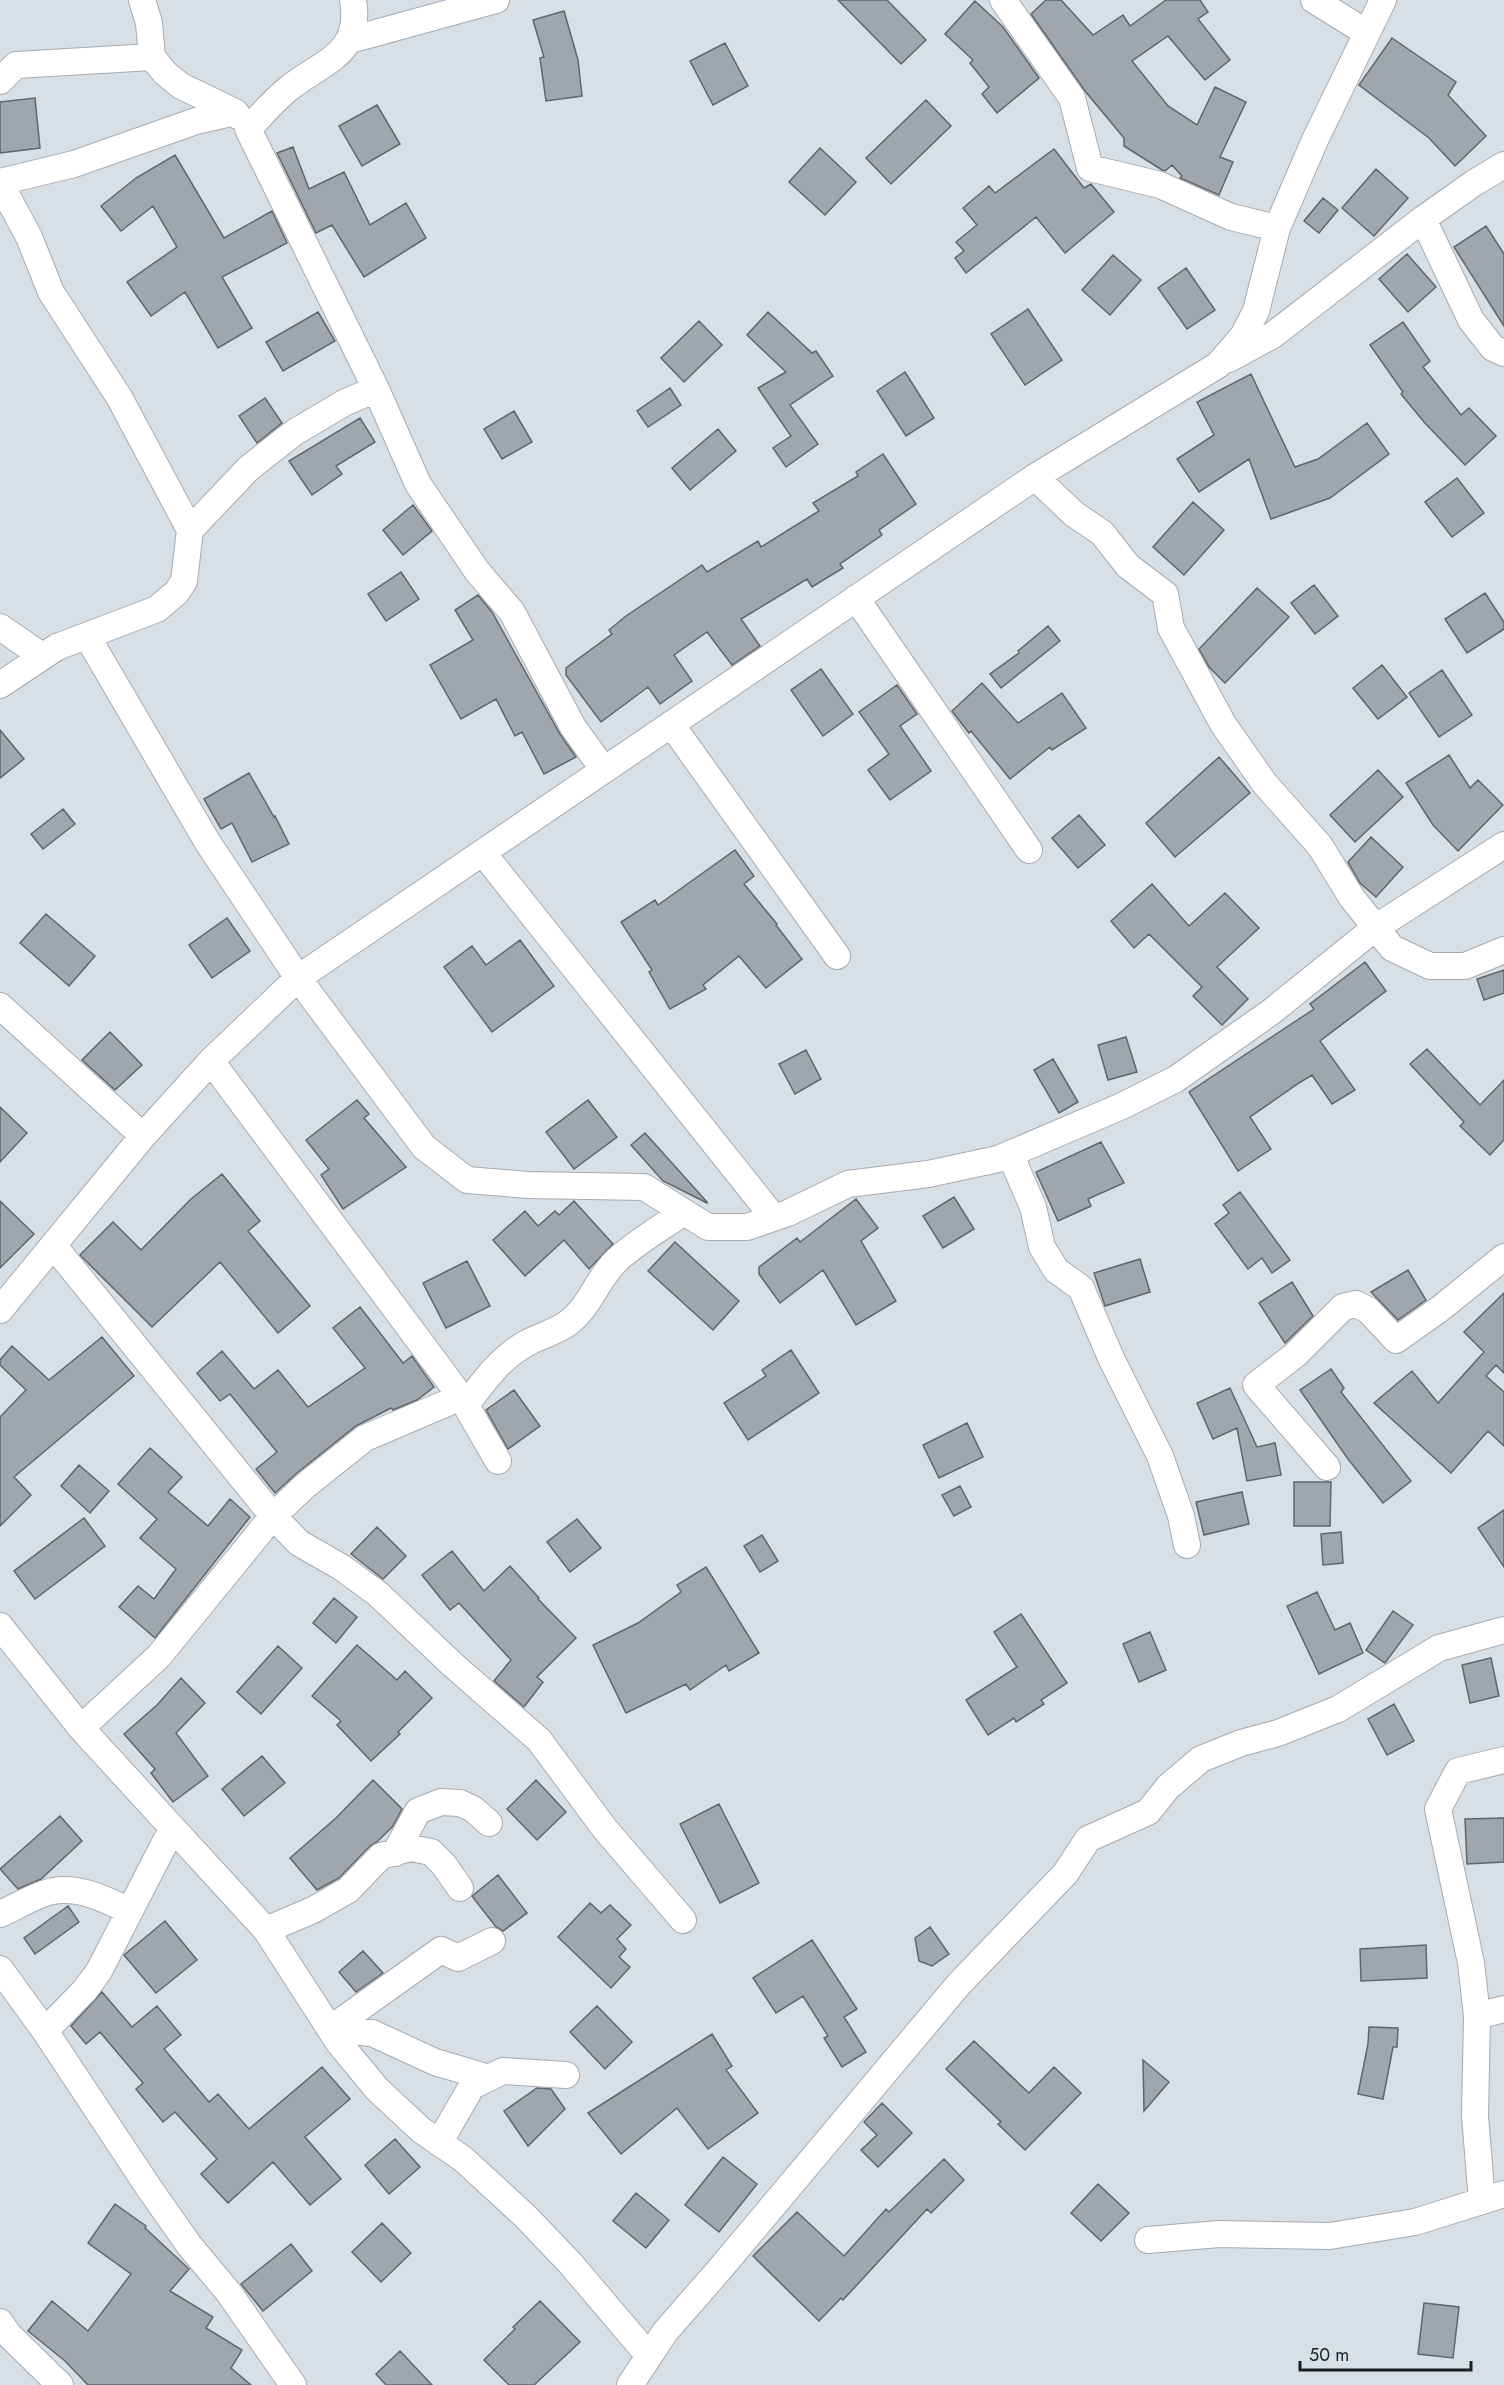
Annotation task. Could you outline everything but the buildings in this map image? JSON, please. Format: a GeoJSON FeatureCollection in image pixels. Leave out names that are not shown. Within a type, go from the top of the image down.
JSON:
{"type":"FeatureCollection","features":[{"type":"Feature","properties":{"kind":"street"},"geometry":{"type":"LineString","coordinates":[[142,0],[149,23],[152,57],[165,73],[181,86],[241,121],[376,389],[418,484],[477,571],[512,612],[573,727],[604,770]]}},
{"type":"Feature","properties":{"kind":"street"},"geometry":{"type":"LineString","coordinates":[[0,685],[57,647],[157,609],[177,592],[184,580],[190,530],[119,398],[51,291],[29,237],[0,182],[74,164],[196,121],[241,121],[346,48],[355,29],[353,0]]}},
{"type":"Feature","properties":{"kind":"street"},"geometry":{"type":"LineString","coordinates":[[350,40],[496,0]]}},
{"type":"Feature","properties":{"kind":"street"},"geometry":{"type":"LineString","coordinates":[[1003,0],[1072,98],[1090,168],[1160,184],[1231,217],[1277,228]]}},
{"type":"Feature","properties":{"kind":"street"},"geometry":{"type":"LineString","coordinates":[[1314,0],[1366,33]]}},
{"type":"Feature","properties":{"kind":"street"},"geometry":{"type":"LineString","coordinates":[[1218,365],[1243,336],[1256,311],[1277,228],[1315,140],[1383,0]]}},
{"type":"Feature","properties":{"kind":"street"},"geometry":{"type":"LineString","coordinates":[[0,81],[16,65],[152,57]]}},
{"type":"Feature","properties":{"kind":"street"},"geometry":{"type":"LineString","coordinates":[[0,1310],[143,1137],[211,1061],[298,978],[1035,477],[1218,365],[1273,335],[1423,219],[1504,165]]}},
{"type":"Feature","properties":{"kind":"street"},"geometry":{"type":"LineString","coordinates":[[1423,219],[1460,292],[1471,320],[1493,348],[1504,353]]}},
{"type":"Feature","properties":{"kind":"street"},"geometry":{"type":"LineString","coordinates":[[190,530],[249,468],[295,432],[344,403],[376,389]]}},
{"type":"Feature","properties":{"kind":"street"},"geometry":{"type":"LineString","coordinates":[[1035,477],[1074,514],[1102,533],[1128,566],[1165,594],[1171,628],[1223,724],[1266,784],[1320,846],[1352,898],[1392,948],[1430,966],[1465,966],[1504,950]]}},
{"type":"Feature","properties":{"kind":"street"},"geometry":{"type":"LineString","coordinates":[[856,598],[1029,850]]}},
{"type":"Feature","properties":{"kind":"street"},"geometry":{"type":"LineString","coordinates":[[0,627],[42,656]]}},
{"type":"Feature","properties":{"kind":"street"},"geometry":{"type":"LineString","coordinates":[[87,636],[208,843],[298,978],[424,1147],[467,1180],[528,1185],[644,1187],[708,1227],[747,1227],[774,1218],[849,1184],[928,1174],[998,1159],[1122,1106],[1176,1079],[1271,1012],[1376,928],[1504,845]]}},
{"type":"Feature","properties":{"kind":"street"},"geometry":{"type":"LineString","coordinates":[[671,724],[837,956]]}},
{"type":"Feature","properties":{"kind":"street"},"geometry":{"type":"LineString","coordinates":[[483,853],[774,1218]]}},
{"type":"Feature","properties":{"kind":"street"},"geometry":{"type":"LineString","coordinates":[[0,1006],[143,1137]]}},
{"type":"Feature","properties":{"kind":"street"},"geometry":{"type":"LineString","coordinates":[[211,1061],[463,1401],[498,1461]]}},
{"type":"Feature","properties":{"kind":"street"},"geometry":{"type":"LineString","coordinates":[[1010,1154],[1033,1207],[1041,1247],[1056,1270],[1082,1288],[1111,1358],[1160,1456],[1181,1516],[1186,1545]]}},
{"type":"Feature","properties":{"kind":"street"},"geometry":{"type":"LineString","coordinates":[[81,1728],[159,1656],[273,1516],[306,1485],[365,1438],[463,1401],[506,1357],[526,1343],[568,1323],[585,1306],[599,1281],[616,1260],[684,1212]]}},
{"type":"Feature","properties":{"kind":"street"},"geometry":{"type":"LineString","coordinates":[[53,1245],[273,1516],[299,1543],[341,1567],[378,1594],[453,1665],[539,1740],[605,1829],[683,1920]]}},
{"type":"Feature","properties":{"kind":"street"},"geometry":{"type":"LineString","coordinates":[[1327,1467],[1256,1385],[1295,1355],[1343,1307],[1356,1304],[1368,1310],[1396,1340],[1441,1308],[1504,1257]]}},
{"type":"Feature","properties":{"kind":"street"},"geometry":{"type":"LineString","coordinates":[[0,1626],[81,1728],[266,1930],[330,2029],[377,2089],[421,2130],[463,2159],[525,2216],[570,2263],[649,2356]]}},
{"type":"Feature","properties":{"kind":"street"},"geometry":{"type":"LineString","coordinates":[[630,2385],[665,2332],[735,2252],[959,1984],[1065,1874],[1088,1839],[1149,1812],[1168,1787],[1201,1759],[1241,1743],[1278,1733],[1338,1709],[1439,1648],[1504,1630]]}},
{"type":"Feature","properties":{"kind":"street"},"geometry":{"type":"LineString","coordinates":[[1148,2240],[1219,2234],[1330,2236],[1415,2222],[1493,2198],[1475,2116],[1478,2016],[1471,1963],[1438,1809],[1458,1771],[1504,1760]]}},
{"type":"Feature","properties":{"kind":"street"},"geometry":{"type":"LineString","coordinates":[[395,1853],[418,1811],[441,1802],[460,1803],[473,1809],[489,1823]]}},
{"type":"Feature","properties":{"kind":"street"},"geometry":{"type":"LineString","coordinates":[[45,2031],[85,1990],[99,1971],[172,1829]]}},
{"type":"Feature","properties":{"kind":"street"},"geometry":{"type":"LineString","coordinates":[[266,1930],[313,1910],[348,1890],[381,1856],[411,1848],[430,1852],[444,1864],[460,1888]]}},
{"type":"Feature","properties":{"kind":"street"},"geometry":{"type":"LineString","coordinates":[[0,1914],[52,1891],[74,1891],[99,1896],[130,1911]]}},
{"type":"Feature","properties":{"kind":"street"},"geometry":{"type":"LineString","coordinates":[[330,2029],[441,1950],[458,1958],[492,1941]]}},
{"type":"Feature","properties":{"kind":"street"},"geometry":{"type":"LineString","coordinates":[[0,1969],[45,2031],[189,2245],[228,2294],[293,2385]]}},
{"type":"Feature","properties":{"kind":"street"},"geometry":{"type":"LineString","coordinates":[[1478,2016],[1504,2009]]}},
{"type":"Feature","properties":{"kind":"street"},"geometry":{"type":"LineString","coordinates":[[330,2029],[372,2032],[435,2062],[489,2078]]}},
{"type":"Feature","properties":{"kind":"street"},"geometry":{"type":"LineString","coordinates":[[439,2143],[472,2086],[502,2071],[566,2075]]}},
{"type":"Feature","properties":{"kind":"street"},"geometry":{"type":"LineString","coordinates":[[0,2322],[8,2334],[60,2385]]}}]}
